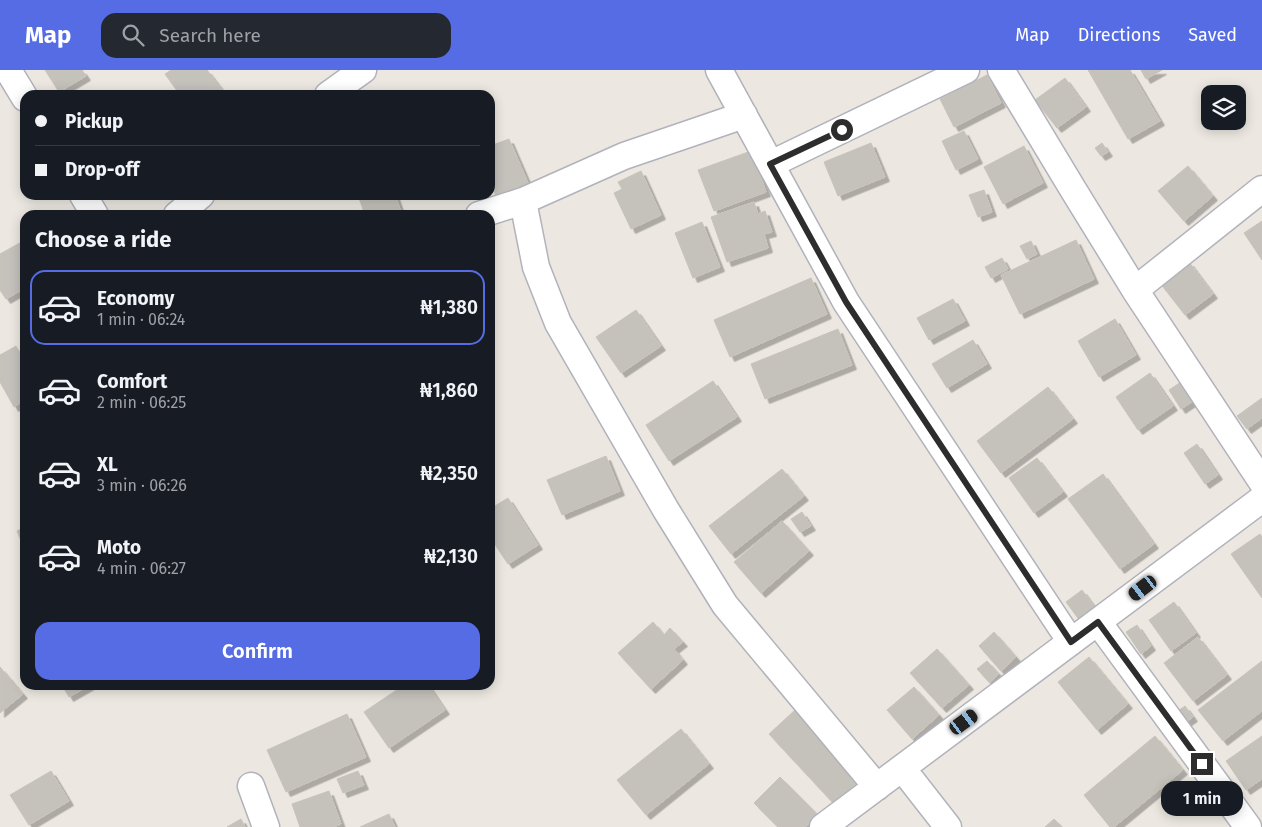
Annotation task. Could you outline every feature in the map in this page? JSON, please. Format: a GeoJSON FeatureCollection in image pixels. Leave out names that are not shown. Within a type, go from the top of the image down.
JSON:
{"type":"FeatureCollection","features":[{"type":"Feature","properties":{"kind":"street"},"geometry":{"type":"LineString","coordinates":[[8,70],[20,90]]}},
{"type":"Feature","properties":{"kind":"street"},"geometry":{"type":"LineString","coordinates":[[335,90],[363,70]]}},
{"type":"Feature","properties":{"kind":"street"},"geometry":{"type":"LineString","coordinates":[[719,70],[846,302],[1071,642]]}},
{"type":"Feature","properties":{"kind":"street"},"geometry":{"type":"LineString","coordinates":[[770,164],[966,70]]}},
{"type":"Feature","properties":{"kind":"street"},"geometry":{"type":"LineString","coordinates":[[1002,70],[1135,290],[1262,482]]}},
{"type":"Feature","properties":{"kind":"street"},"geometry":{"type":"LineString","coordinates":[[495,210],[523,201],[624,156],[744,115]]}},
{"type":"Feature","properties":{"kind":"street"},"geometry":{"type":"LineString","coordinates":[[1135,290],[1262,189]]}},
{"type":"Feature","properties":{"kind":"street"},"geometry":{"type":"LineString","coordinates":[[183,210],[195,200]]}},
{"type":"Feature","properties":{"kind":"street"},"geometry":{"type":"LineString","coordinates":[[523,201],[536,267],[558,323],[666,510],[725,605],[877,787]]}},
{"type":"Feature","properties":{"kind":"street"},"geometry":{"type":"LineString","coordinates":[[823,827],[1262,500]]}},
{"type":"Feature","properties":{"kind":"street"},"geometry":{"type":"LineString","coordinates":[[1098,622],[1248,827]]}},
{"type":"Feature","properties":{"kind":"street"},"geometry":{"type":"LineString","coordinates":[[902,768],[948,827]]}},
{"type":"Feature","properties":{"kind":"street"},"geometry":{"type":"LineString","coordinates":[[250,786],[266,827]]}},
{"type":"Feature","properties":{"kind":"building"},"geometry":{"type":"Polygon","coordinates":[[[45,70],[82,70],[86,76],[62,90],[58,90],[45,70]]]}},
{"type":"Feature","properties":{"kind":"building"},"geometry":{"type":"Polygon","coordinates":[[[171,70],[207,70],[222,90],[176,90],[165,74],[171,70]]]}},
{"type":"Feature","properties":{"kind":"building"},"geometry":{"type":"Polygon","coordinates":[[[1088,70],[1130,70],[1160,121],[1128,139],[1088,70]]]}},
{"type":"Feature","properties":{"kind":"building"},"geometry":{"type":"Polygon","coordinates":[[[1141,70],[1162,70],[1146,79],[1141,70]]]}},
{"type":"Feature","properties":{"kind":"building"},"geometry":{"type":"Polygon","coordinates":[[[987,75],[1001,103],[954,127],[940,99],[987,75]]]}},
{"type":"Feature","properties":{"kind":"building"},"geometry":{"type":"Polygon","coordinates":[[[1065,78],[1086,107],[1057,128],[1035,100],[1065,78]]]}},
{"type":"Feature","properties":{"kind":"building"},"geometry":{"type":"Polygon","coordinates":[[[964,131],[978,159],[956,170],[942,141],[964,131]]]}},
{"type":"Feature","properties":{"kind":"building"},"geometry":{"type":"Polygon","coordinates":[[[509,139],[528,183],[496,196],[495,194],[495,144],[509,139]]]}},
{"type":"Feature","properties":{"kind":"building"},"geometry":{"type":"Polygon","coordinates":[[[871,143],[885,177],[838,196],[824,162],[871,143]]]}},
{"type":"Feature","properties":{"kind":"building"},"geometry":{"type":"Polygon","coordinates":[[[1102,143],[1108,152],[1101,156],[1095,148],[1102,143]]]}},
{"type":"Feature","properties":{"kind":"building"},"geometry":{"type":"Polygon","coordinates":[[[1024,146],[1043,183],[1003,204],[984,167],[1024,146]]]}},
{"type":"Feature","properties":{"kind":"building"},"geometry":{"type":"Polygon","coordinates":[[[751,151],[766,192],[714,211],[698,170],[751,151]]]}},
{"type":"Feature","properties":{"kind":"building"},"geometry":{"type":"Polygon","coordinates":[[[1188,166],[1213,196],[1184,221],[1158,191],[1188,166]]]}},
{"type":"Feature","properties":{"kind":"building"},"geometry":{"type":"Polygon","coordinates":[[[641,171],[661,215],[631,229],[614,193],[622,189],[618,182],[641,171]]]}},
{"type":"Feature","properties":{"kind":"building"},"geometry":{"type":"Polygon","coordinates":[[[984,190],[992,212],[978,217],[969,195],[984,190]]]}},
{"type":"Feature","properties":{"kind":"building"},"geometry":{"type":"Polygon","coordinates":[[[360,200],[397,200],[400,210],[363,210],[360,200]]]}},
{"type":"Feature","properties":{"kind":"building"},"geometry":{"type":"Polygon","coordinates":[[[754,202],[758,214],[765,211],[772,232],[764,234],[768,248],[727,262],[711,217],[754,202]]]}},
{"type":"Feature","properties":{"kind":"building"},"geometry":{"type":"Polygon","coordinates":[[[1262,221],[1262,260],[1244,233],[1262,221]]]}},
{"type":"Feature","properties":{"kind":"building"},"geometry":{"type":"Polygon","coordinates":[[[702,222],[720,267],[693,278],[675,233],[702,222]]]}},
{"type":"Feature","properties":{"kind":"building"},"geometry":{"type":"Polygon","coordinates":[[[1076,240],[1094,279],[1020,314],[1001,275],[1076,240]]]}},
{"type":"Feature","properties":{"kind":"building"},"geometry":{"type":"Polygon","coordinates":[[[1031,241],[1037,254],[1027,259],[1020,246],[1031,241]]]}},
{"type":"Feature","properties":{"kind":"building"},"geometry":{"type":"Polygon","coordinates":[[[20,243],[20,291],[6,299],[0,290],[0,254],[20,243]]]}},
{"type":"Feature","properties":{"kind":"building"},"geometry":{"type":"Polygon","coordinates":[[[1002,258],[1008,269],[991,278],[985,267],[1002,258]]]}},
{"type":"Feature","properties":{"kind":"building"},"geometry":{"type":"Polygon","coordinates":[[[1189,262],[1213,294],[1185,315],[1160,283],[1189,262]]]}},
{"type":"Feature","properties":{"kind":"building"},"geometry":{"type":"Polygon","coordinates":[[[811,278],[827,314],[730,357],[714,320],[811,278]]]}},
{"type":"Feature","properties":{"kind":"building"},"geometry":{"type":"Polygon","coordinates":[[[953,299],[965,321],[929,340],[917,318],[953,299]]]}},
{"type":"Feature","properties":{"kind":"building"},"geometry":{"type":"Polygon","coordinates":[[[636,310],[661,346],[621,373],[596,337],[636,310]]]}},
{"type":"Feature","properties":{"kind":"building"},"geometry":{"type":"Polygon","coordinates":[[[1115,319],[1136,355],[1099,377],[1078,341],[1115,319]]]}},
{"type":"Feature","properties":{"kind":"building"},"geometry":{"type":"Polygon","coordinates":[[[838,329],[852,365],[765,399],[751,364],[838,329]]]}},
{"type":"Feature","properties":{"kind":"building"},"geometry":{"type":"Polygon","coordinates":[[[973,340],[987,364],[947,388],[932,364],[973,340]]]}},
{"type":"Feature","properties":{"kind":"building"},"geometry":{"type":"Polygon","coordinates":[[[16,346],[20,353],[20,403],[14,407],[0,382],[0,355],[16,346]]]}},
{"type":"Feature","properties":{"kind":"building"},"geometry":{"type":"Polygon","coordinates":[[[1150,373],[1173,406],[1138,430],[1116,397],[1150,373]]]}},
{"type":"Feature","properties":{"kind":"building"},"geometry":{"type":"Polygon","coordinates":[[[713,381],[737,417],[669,461],[646,425],[713,381]]]}},
{"type":"Feature","properties":{"kind":"building"},"geometry":{"type":"Polygon","coordinates":[[[1181,382],[1193,401],[1181,409],[1169,390],[1181,382]]]}},
{"type":"Feature","properties":{"kind":"building"},"geometry":{"type":"Polygon","coordinates":[[[1048,387],[1073,419],[1001,473],[977,441],[1048,387]]]}},
{"type":"Feature","properties":{"kind":"building"},"geometry":{"type":"Polygon","coordinates":[[[1262,398],[1262,418],[1247,429],[1237,416],[1262,398]]]}},
{"type":"Feature","properties":{"kind":"building"},"geometry":{"type":"Polygon","coordinates":[[[1197,444],[1218,475],[1205,484],[1184,453],[1197,444]]]}},
{"type":"Feature","properties":{"kind":"building"},"geometry":{"type":"Polygon","coordinates":[[[606,456],[620,491],[562,515],[547,480],[606,456]]]}},
{"type":"Feature","properties":{"kind":"building"},"geometry":{"type":"Polygon","coordinates":[[[1037,458],[1063,492],[1034,513],[1009,478],[1037,458]]]}},
{"type":"Feature","properties":{"kind":"building"},"geometry":{"type":"Polygon","coordinates":[[[782,469],[804,496],[731,554],[709,526],[782,469]]]}},
{"type":"Feature","properties":{"kind":"building"},"geometry":{"type":"Polygon","coordinates":[[[1103,474],[1154,544],[1120,569],[1068,499],[1103,474]]]}},
{"type":"Feature","properties":{"kind":"building"},"geometry":{"type":"Polygon","coordinates":[[[508,498],[538,545],[508,564],[495,544],[495,506],[508,498]]]}},
{"type":"Feature","properties":{"kind":"building"},"geometry":{"type":"Polygon","coordinates":[[[802,512],[811,526],[800,532],[791,519],[802,512]]]}},
{"type":"Feature","properties":{"kind":"building"},"geometry":{"type":"Polygon","coordinates":[[[782,521],[809,551],[761,593],[734,562],[782,521]]]}},
{"type":"Feature","properties":{"kind":"building"},"geometry":{"type":"Polygon","coordinates":[[[1260,534],[1262,537],[1262,598],[1231,554],[1260,534]]]}},
{"type":"Feature","properties":{"kind":"building"},"geometry":{"type":"Polygon","coordinates":[[[1082,590],[1096,609],[1080,621],[1066,602],[1082,590]]]}},
{"type":"Feature","properties":{"kind":"building"},"geometry":{"type":"Polygon","coordinates":[[[1174,602],[1196,633],[1171,651],[1149,620],[1174,602]]]}},
{"type":"Feature","properties":{"kind":"building"},"geometry":{"type":"Polygon","coordinates":[[[653,622],[664,635],[670,628],[683,642],[674,649],[683,660],[651,689],[618,653],[653,622]]]}},
{"type":"Feature","properties":{"kind":"building"},"geometry":{"type":"Polygon","coordinates":[[[1137,625],[1151,646],[1141,654],[1126,632],[1137,625]]]}},
{"type":"Feature","properties":{"kind":"building"},"geometry":{"type":"Polygon","coordinates":[[[994,632],[1016,657],[1001,671],[979,646],[994,632]]]}},
{"type":"Feature","properties":{"kind":"building"},"geometry":{"type":"Polygon","coordinates":[[[1198,637],[1227,675],[1193,701],[1164,663],[1198,637]]]}},
{"type":"Feature","properties":{"kind":"building"},"geometry":{"type":"Polygon","coordinates":[[[937,649],[969,685],[942,708],[910,673],[937,649]]]}},
{"type":"Feature","properties":{"kind":"building"},"geometry":{"type":"Polygon","coordinates":[[[1089,657],[1128,704],[1097,730],[1058,682],[1089,657]]]}},
{"type":"Feature","properties":{"kind":"building"},"geometry":{"type":"Polygon","coordinates":[[[987,661],[999,674],[990,683],[977,669],[987,661]]]}},
{"type":"Feature","properties":{"kind":"building"},"geometry":{"type":"Polygon","coordinates":[[[1262,661],[1262,711],[1223,741],[1198,710],[1262,661]]]}},
{"type":"Feature","properties":{"kind":"building"},"geometry":{"type":"Polygon","coordinates":[[[0,667],[23,694],[0,713],[0,667]]]}},
{"type":"Feature","properties":{"kind":"building"},"geometry":{"type":"Polygon","coordinates":[[[914,687],[939,715],[912,739],[887,710],[914,687]]]}},
{"type":"Feature","properties":{"kind":"building"},"geometry":{"type":"Polygon","coordinates":[[[65,690],[81,690],[69,697],[65,690]]]}},
{"type":"Feature","properties":{"kind":"building"},"geometry":{"type":"Polygon","coordinates":[[[397,690],[431,690],[445,710],[389,748],[364,712],[397,690]]]}},
{"type":"Feature","properties":{"kind":"building"},"geometry":{"type":"Polygon","coordinates":[[[1185,706],[1193,717],[1182,725],[1174,714],[1185,706]]]}},
{"type":"Feature","properties":{"kind":"building"},"geometry":{"type":"Polygon","coordinates":[[[795,710],[861,781],[835,805],[769,734],[795,710]]]}},
{"type":"Feature","properties":{"kind":"building"},"geometry":{"type":"Polygon","coordinates":[[[347,714],[366,757],[286,792],[267,750],[347,714]]]}},
{"type":"Feature","properties":{"kind":"building"},"geometry":{"type":"Polygon","coordinates":[[[681,729],[709,764],[646,815],[617,780],[681,729]]]}},
{"type":"Feature","properties":{"kind":"building"},"geometry":{"type":"Polygon","coordinates":[[[1155,736],[1183,770],[1114,827],[1110,827],[1084,795],[1155,736]]]}},
{"type":"Feature","properties":{"kind":"building"},"geometry":{"type":"Polygon","coordinates":[[[1262,736],[1262,779],[1246,790],[1226,761],[1262,736]]]}},
{"type":"Feature","properties":{"kind":"building"},"geometry":{"type":"Polygon","coordinates":[[[51,771],[69,801],[29,825],[10,795],[51,771]]]}},
{"type":"Feature","properties":{"kind":"building"},"geometry":{"type":"Polygon","coordinates":[[[358,771],[364,785],[343,793],[337,779],[358,771]]]}},
{"type":"Feature","properties":{"kind":"building"},"geometry":{"type":"Polygon","coordinates":[[[780,777],[818,815],[805,827],[778,827],[754,803],[780,777]]]}},
{"type":"Feature","properties":{"kind":"building"},"geometry":{"type":"Polygon","coordinates":[[[329,791],[341,824],[333,827],[300,827],[292,804],[329,791]]]}},
{"type":"Feature","properties":{"kind":"building"},"geometry":{"type":"Polygon","coordinates":[[[389,814],[395,827],[360,827],[389,814]]]}},
{"type":"Feature","properties":{"kind":"building"},"geometry":{"type":"Polygon","coordinates":[[[241,819],[245,827],[227,827],[241,819]]]}},
{"type":"Feature","properties":{"kind":"building"},"geometry":{"type":"Polygon","coordinates":[[[1054,819],[1062,827],[1045,827],[1054,819]]]}},
{"type":"Feature","properties":{"kind":"route"},"geometry":{"type":"LineString","coordinates":[[842,130],[770,164],[846,302],[1071,642],[1098,622],[1202,764]]}}]}
